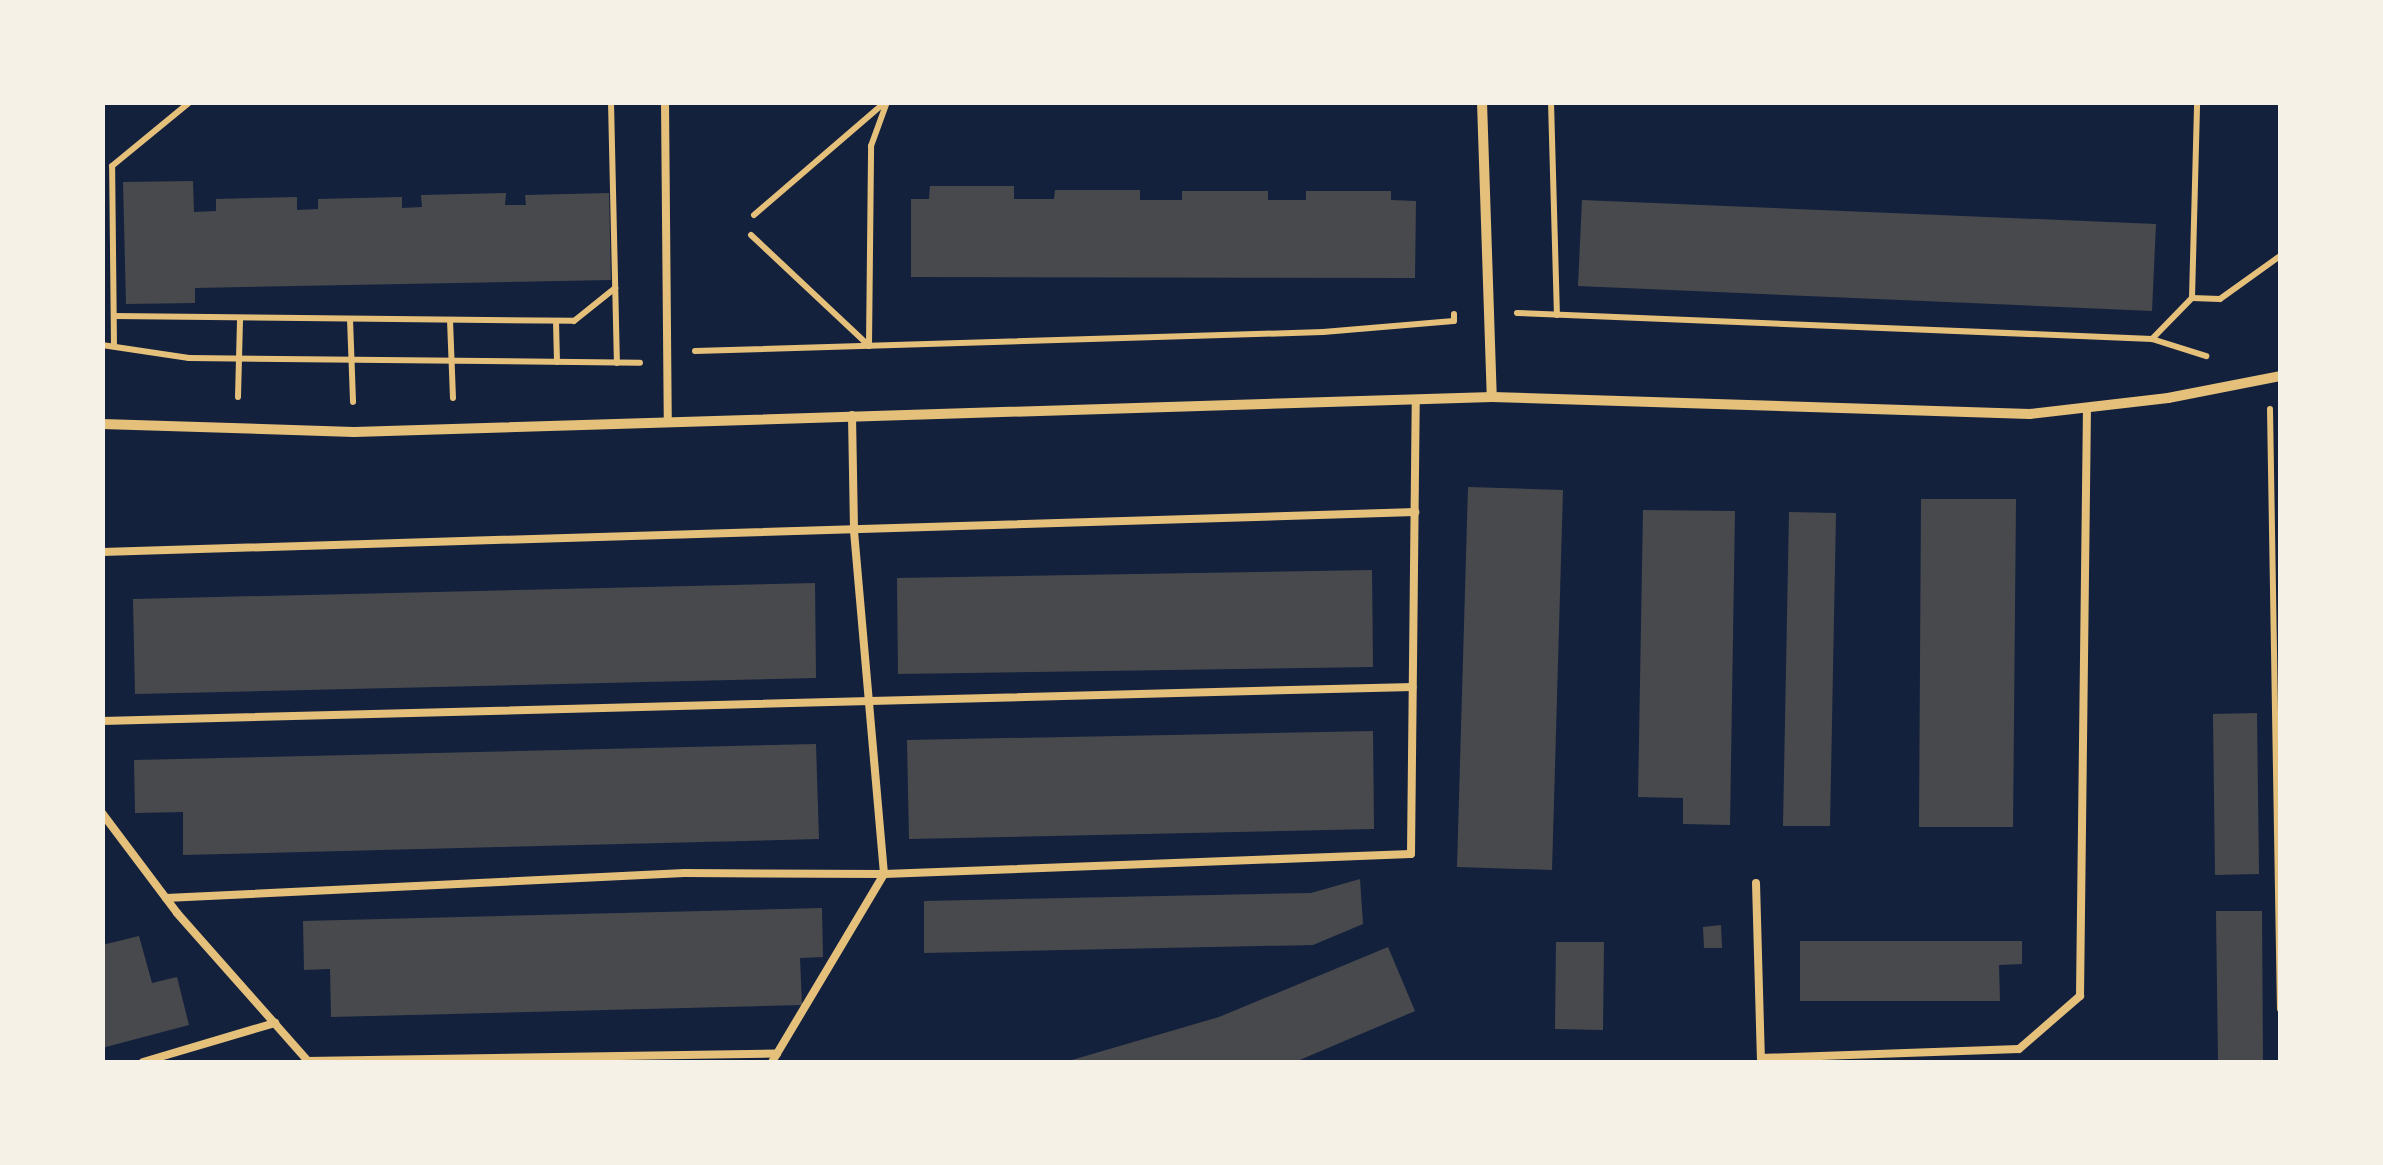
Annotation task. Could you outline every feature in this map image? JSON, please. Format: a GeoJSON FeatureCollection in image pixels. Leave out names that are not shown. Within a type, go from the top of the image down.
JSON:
{"type":"FeatureCollection","features":[{"type":"Feature","properties":{"kind":"street"},"geometry":{"type":"LineString","coordinates":[[1482,102],[1492,397]]}},
{"type":"Feature","properties":{"kind":"street"},"geometry":{"type":"LineString","coordinates":[[102,424],[238,433],[354,432],[1492,397],[2030,414],[2086,409],[2275,377]]}},
{"type":"Feature","properties":{"kind":"lane"},"geometry":{"type":"LineString","coordinates":[[665,102],[668,421]]}},
{"type":"Feature","properties":{"kind":"lane"},"geometry":{"type":"LineString","coordinates":[[166,898],[684,873],[884,874],[1411,854],[1416,399]]}},
{"type":"Feature","properties":{"kind":"lane"},"geometry":{"type":"LineString","coordinates":[[1756,883],[1760,1058],[2019,1050],[2080,996],[2086,409]]}},
{"type":"Feature","properties":{"kind":"lane"},"geometry":{"type":"LineString","coordinates":[[102,814],[166,898],[308,1062],[775,1058],[884,874],[854,530],[852,415]]}},
{"type":"Feature","properties":{"kind":"lane"},"geometry":{"type":"LineString","coordinates":[[102,552],[1414,512]]}},
{"type":"Feature","properties":{"kind":"lane"},"geometry":{"type":"LineString","coordinates":[[102,721],[1413,687]]}},
{"type":"Feature","properties":{"kind":"lane"},"geometry":{"type":"LineString","coordinates":[[143,1062],[275,1023]]}},
{"type":"Feature","properties":{"kind":"path"},"geometry":{"type":"LineString","coordinates":[[114,346],[112,166],[190,102]]}},
{"type":"Feature","properties":{"kind":"path"},"geometry":{"type":"LineString","coordinates":[[610,102],[618,363]]}},
{"type":"Feature","properties":{"kind":"path"},"geometry":{"type":"LineString","coordinates":[[869,346],[871,146],[886,102]]}},
{"type":"Feature","properties":{"kind":"path"},"geometry":{"type":"LineString","coordinates":[[754,215],[886,102]]}},
{"type":"Feature","properties":{"kind":"path"},"geometry":{"type":"LineString","coordinates":[[1551,102],[1557,315]]}},
{"type":"Feature","properties":{"kind":"path"},"geometry":{"type":"LineString","coordinates":[[2152,338],[2192,298],[2197,102]]}},
{"type":"Feature","properties":{"kind":"path"},"geometry":{"type":"LineString","coordinates":[[751,235],[869,346]]}},
{"type":"Feature","properties":{"kind":"path"},"geometry":{"type":"LineString","coordinates":[[2192,298],[2220,298],[2280,256]]}},
{"type":"Feature","properties":{"kind":"path"},"geometry":{"type":"LineString","coordinates":[[114,316],[574,321],[615,288]]}},
{"type":"Feature","properties":{"kind":"path"},"geometry":{"type":"LineString","coordinates":[[1513,313],[2152,338],[2212,358]]}},
{"type":"Feature","properties":{"kind":"path"},"geometry":{"type":"LineString","coordinates":[[238,433],[240,318]]}},
{"type":"Feature","properties":{"kind":"path"},"geometry":{"type":"LineString","coordinates":[[350,318],[354,432]]}},
{"type":"Feature","properties":{"kind":"path"},"geometry":{"type":"LineString","coordinates":[[450,320],[452,428]]}},
{"type":"Feature","properties":{"kind":"path"},"geometry":{"type":"LineString","coordinates":[[556,321],[556,362]]}},
{"type":"Feature","properties":{"kind":"path"},"geometry":{"type":"LineString","coordinates":[[667,352],[1454,321]]}},
{"type":"Feature","properties":{"kind":"path"},"geometry":{"type":"LineString","coordinates":[[102,345],[238,358],[668,364]]}},
{"type":"Feature","properties":{"kind":"path"},"geometry":{"type":"LineString","coordinates":[[2275,377],[2280,1010]]}},
{"type":"Feature","properties":{"kind":"building"},"geometry":{"type":"Polygon","coordinates":[[[193,181],[194,212],[216,211],[216,199],[297,197],[297,210],[318,209],[318,199],[402,197],[402,208],[422,207],[421,195],[506,193],[505,205],[526,205],[525,195],[609,193],[611,280],[195,288],[195,303],[126,304],[123,182],[193,181]]]}},
{"type":"Feature","properties":{"kind":"building"},"geometry":{"type":"Polygon","coordinates":[[[930,186],[1014,186],[1014,199],[1054,199],[1055,190],[1140,190],[1140,200],[1182,200],[1182,191],[1268,191],[1268,200],[1306,200],[1306,191],[1391,191],[1391,200],[1416,201],[1415,278],[911,277],[911,199],[929,199],[930,186]]]}},
{"type":"Feature","properties":{"kind":"building"},"geometry":{"type":"Polygon","coordinates":[[[1582,200],[2156,224],[2152,311],[1578,286],[1582,200]]]}},
{"type":"Feature","properties":{"kind":"building"},"geometry":{"type":"Polygon","coordinates":[[[1468,487],[1563,490],[1552,870],[1457,867],[1468,487]]]}},
{"type":"Feature","properties":{"kind":"building"},"geometry":{"type":"Polygon","coordinates":[[[1921,499],[2016,499],[2013,827],[1919,827],[1921,499]]]}},
{"type":"Feature","properties":{"kind":"building"},"geometry":{"type":"Polygon","coordinates":[[[1643,510],[1735,511],[1730,825],[1683,824],[1683,798],[1638,797],[1643,510]]]}},
{"type":"Feature","properties":{"kind":"building"},"geometry":{"type":"Polygon","coordinates":[[[1789,512],[1836,513],[1830,826],[1783,826],[1789,512]]]}},
{"type":"Feature","properties":{"kind":"building"},"geometry":{"type":"Polygon","coordinates":[[[1372,570],[1373,667],[898,674],[897,578],[1372,570]]]}},
{"type":"Feature","properties":{"kind":"building"},"geometry":{"type":"Polygon","coordinates":[[[815,583],[816,678],[135,694],[133,599],[815,583]]]}},
{"type":"Feature","properties":{"kind":"building"},"geometry":{"type":"Polygon","coordinates":[[[2257,713],[2259,874],[2215,875],[2213,714],[2257,713]]]}},
{"type":"Feature","properties":{"kind":"building"},"geometry":{"type":"Polygon","coordinates":[[[1373,731],[1374,829],[909,839],[907,740],[1373,731]]]}},
{"type":"Feature","properties":{"kind":"building"},"geometry":{"type":"Polygon","coordinates":[[[816,744],[819,839],[183,855],[183,812],[135,813],[134,760],[816,744]]]}},
{"type":"Feature","properties":{"kind":"building"},"geometry":{"type":"Polygon","coordinates":[[[1360,879],[1363,924],[1313,945],[924,953],[924,901],[1311,893],[1360,879]]]}},
{"type":"Feature","properties":{"kind":"building"},"geometry":{"type":"Polygon","coordinates":[[[822,908],[823,957],[800,958],[802,1005],[331,1017],[330,969],[304,970],[303,921],[822,908]]]}},
{"type":"Feature","properties":{"kind":"building"},"geometry":{"type":"Polygon","coordinates":[[[2216,911],[2262,911],[2263,1062],[2218,1062],[2216,911]]]}},
{"type":"Feature","properties":{"kind":"building"},"geometry":{"type":"Polygon","coordinates":[[[1721,925],[1722,948],[1704,948],[1703,927],[1721,925]]]}},
{"type":"Feature","properties":{"kind":"building"},"geometry":{"type":"Polygon","coordinates":[[[139,936],[152,983],[177,977],[189,1025],[102,1048],[102,945],[139,936]]]}},
{"type":"Feature","properties":{"kind":"building"},"geometry":{"type":"Polygon","coordinates":[[[1800,941],[2022,941],[2022,964],[1999,965],[2000,1001],[1800,1001],[1800,941]]]}},
{"type":"Feature","properties":{"kind":"building"},"geometry":{"type":"Polygon","coordinates":[[[1556,942],[1604,942],[1603,1030],[1555,1029],[1556,942]]]}},
{"type":"Feature","properties":{"kind":"building"},"geometry":{"type":"Polygon","coordinates":[[[1388,947],[1415,1011],[1295,1062],[1065,1062],[1219,1017],[1388,947]]]}}]}
